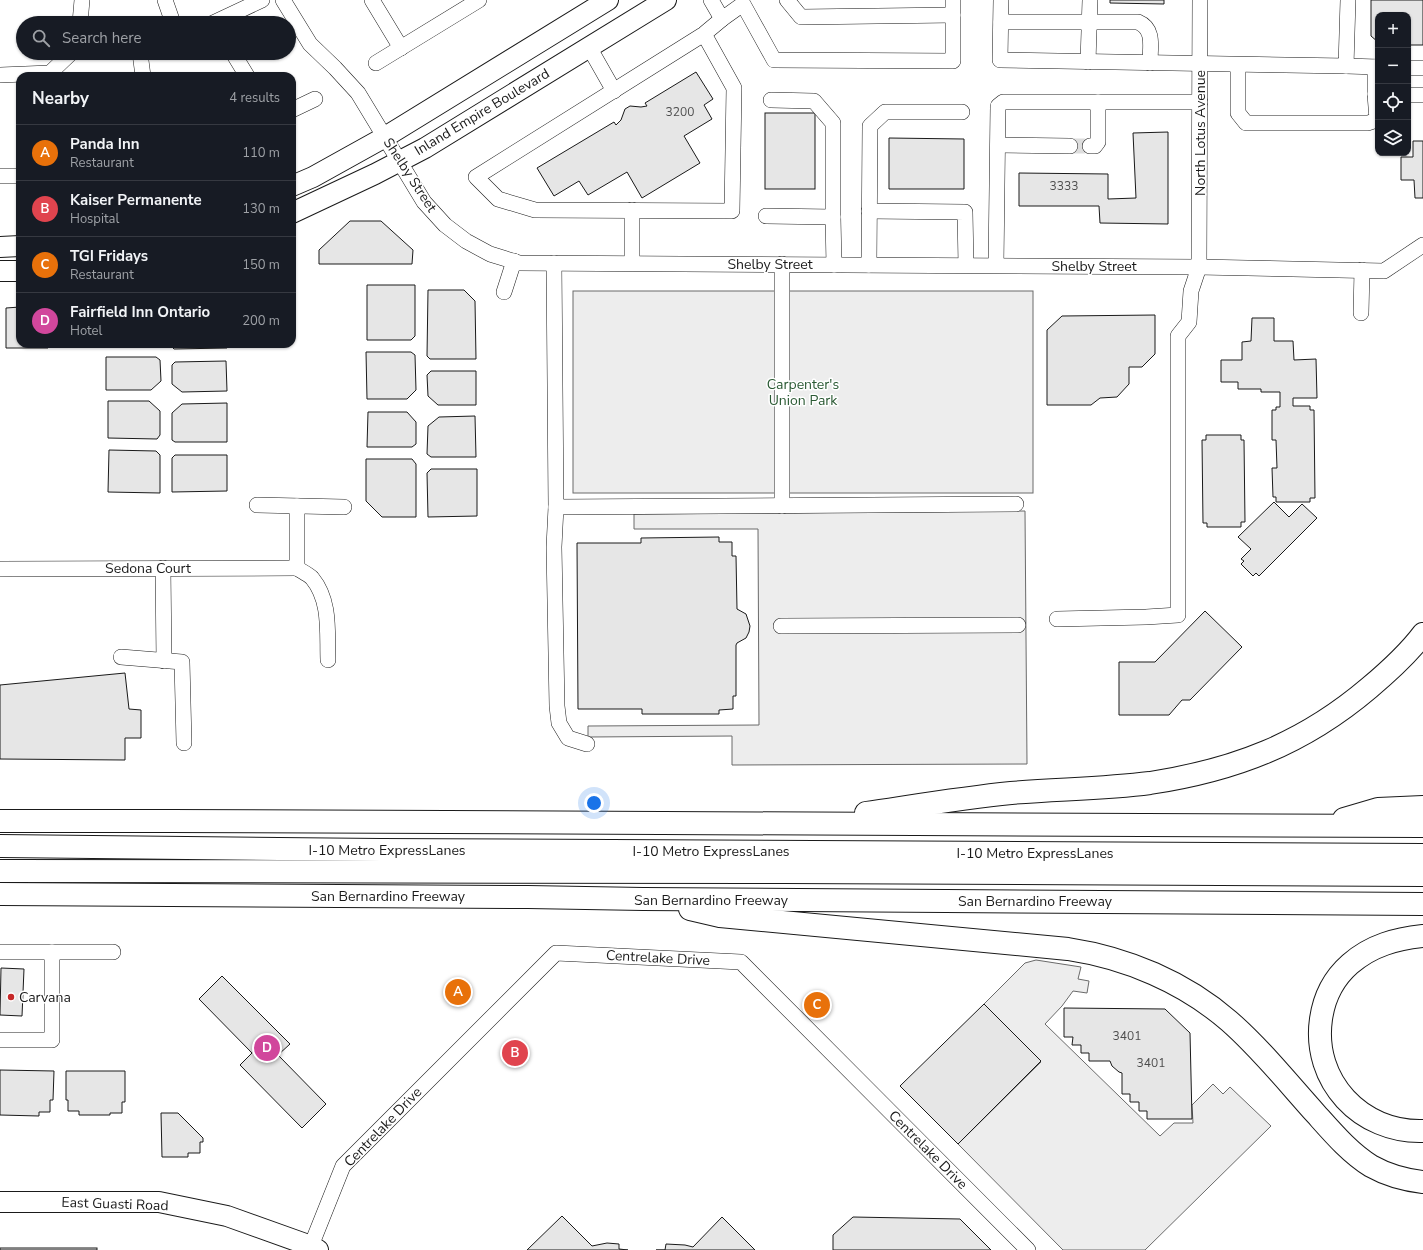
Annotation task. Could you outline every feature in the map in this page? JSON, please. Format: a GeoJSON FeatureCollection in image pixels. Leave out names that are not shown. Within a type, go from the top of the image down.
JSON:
{"type":"FeatureCollection","features":[{"type":"Feature","properties":{"kind":"highway"},"geometry":{"type":"LineString","coordinates":[[782,824],[1010,793],[1092,789],[1150,783],[1217,769],[1264,753],[1304,734],[1339,712],[1382,677],[1423,634]]}},
{"type":"Feature","properties":{"kind":"highway"},"geometry":{"type":"LineString","coordinates":[[1323,826],[1378,809],[1423,807]]}},
{"type":"Feature","properties":{"kind":"highway"},"geometry":{"type":"LineString","coordinates":[[0,821],[1423,826]]}},
{"type":"Feature","properties":{"kind":"highway"},"geometry":{"type":"LineString","coordinates":[[1320,854],[1423,831]]}},
{"type":"Feature","properties":{"kind":"highway","name":"I-10 Metro ExpressLanes"},"geometry":{"type":"LineString","coordinates":[[0,846],[396,850],[1423,855]]}},
{"type":"Feature","properties":{"kind":"highway","name":"I-10 Metro ExpressLanes"},"geometry":{"type":"LineString","coordinates":[[0,871],[785,872],[1423,875]]}},
{"type":"Feature","properties":{"kind":"highway","name":"San Bernardino Freeway"},"geometry":{"type":"LineString","coordinates":[[0,894],[528,897],[643,900],[1423,904]]}},
{"type":"Feature","properties":{"kind":"highway"},"geometry":{"type":"LineString","coordinates":[[643,900],[720,916],[1068,949],[1105,956],[1139,968],[1158,975],[1183,988],[1208,1004],[1229,1021],[1249,1040],[1332,1131],[1356,1155],[1383,1172],[1423,1182]]}},
{"type":"Feature","properties":{"kind":"highway"},"geometry":{"type":"LineString","coordinates":[[1423,936],[1389,942],[1369,951],[1350,964],[1338,978],[1325,1002],[1320,1031],[1321,1049],[1327,1071],[1347,1101],[1363,1115],[1381,1124],[1402,1130],[1423,1131]]}},
{"type":"Feature","properties":{"kind":"main road","name":"Inland Empire Boulevard"},"geometry":{"type":"LineString","coordinates":[[296,184],[385,137],[608,0]]}},
{"type":"Feature","properties":{"kind":"main road","name":"Inland Empire Boulevard"},"geometry":{"type":"LineString","coordinates":[[296,212],[400,162],[425,148],[666,0]]}},
{"type":"Feature","properties":{"kind":"main road"},"geometry":{"type":"LineString","coordinates":[[0,247],[16,246]]}},
{"type":"Feature","properties":{"kind":"main road"},"geometry":{"type":"LineString","coordinates":[[0,271],[16,271]]}},
{"type":"Feature","properties":{"kind":"main road","name":"East Guasti Road"},"geometry":{"type":"LineString","coordinates":[[0,1202],[159,1202],[227,1216],[314,1248]]}},
{"type":"Feature","properties":{"kind":"street"},"geometry":{"type":"LineString","coordinates":[[81,16],[82,0]]}},
{"type":"Feature","properties":{"kind":"street"},"geometry":{"type":"LineString","coordinates":[[165,0],[171,16]]}},
{"type":"Feature","properties":{"kind":"street"},"geometry":{"type":"LineString","coordinates":[[229,16],[262,0]]}},
{"type":"Feature","properties":{"kind":"street","name":"Shelby Street"},"geometry":{"type":"LineString","coordinates":[[283,0],[293,16]]}},
{"type":"Feature","properties":{"kind":"street"},"geometry":{"type":"LineString","coordinates":[[372,0],[400,48]]}},
{"type":"Feature","properties":{"kind":"street"},"geometry":{"type":"LineString","coordinates":[[376,63],[479,0]]}},
{"type":"Feature","properties":{"kind":"street"},"geometry":{"type":"LineString","coordinates":[[711,0],[722,19]]}},
{"type":"Feature","properties":{"kind":"street"},"geometry":{"type":"LineString","coordinates":[[787,0],[801,17],[953,15]]}},
{"type":"Feature","properties":{"kind":"street"},"geometry":{"type":"LineString","coordinates":[[704,34],[734,88],[732,211],[535,210],[498,199],[476,177],[704,34],[746,2],[774,60],[953,61],[953,0]]}},
{"type":"Feature","properties":{"kind":"street"},"geometry":{"type":"LineString","coordinates":[[1001,0],[1000,60],[1375,67]]}},
{"type":"Feature","properties":{"kind":"street"},"geometry":{"type":"LineString","coordinates":[[1088,62],[1090,0]]}},
{"type":"Feature","properties":{"kind":"street","name":"North Lotus Avenue"},"geometry":{"type":"LineString","coordinates":[[1057,619],[1178,615],[1178,336],[1189,322],[1191,291],[1199,267],[1200,0]]}},
{"type":"Feature","properties":{"kind":"street"},"geometry":{"type":"LineString","coordinates":[[1346,66],[1348,0]]}},
{"type":"Feature","properties":{"kind":"street","name":"Shelby Street"},"geometry":{"type":"LineString","coordinates":[[296,21],[310,44],[358,93],[424,202],[445,225],[466,241],[490,254],[519,263],[1199,267],[1384,271],[1423,245]]}},
{"type":"Feature","properties":{"kind":"street"},"geometry":{"type":"LineString","coordinates":[[1000,22],[1138,22],[1145,26],[1150,33],[1150,63]]}},
{"type":"Feature","properties":{"kind":"street"},"geometry":{"type":"LineString","coordinates":[[589,47],[614,91]]}},
{"type":"Feature","properties":{"kind":"street"},"geometry":{"type":"LineString","coordinates":[[51,72],[64,60]]}},
{"type":"Feature","properties":{"kind":"street"},"geometry":{"type":"LineString","coordinates":[[141,60],[142,72]]}},
{"type":"Feature","properties":{"kind":"street"},"geometry":{"type":"LineString","coordinates":[[237,60],[245,72]]}},
{"type":"Feature","properties":{"kind":"street"},"geometry":{"type":"LineString","coordinates":[[1238,64],[1238,113],[1246,123],[1368,123],[1377,120]]}},
{"type":"Feature","properties":{"kind":"street"},"geometry":{"type":"LineString","coordinates":[[1411,68],[1423,68]]}},
{"type":"Feature","properties":{"kind":"street"},"geometry":{"type":"LineString","coordinates":[[0,75],[16,74]]}},
{"type":"Feature","properties":{"kind":"street"},"geometry":{"type":"LineString","coordinates":[[1411,95],[1423,95]]}},
{"type":"Feature","properties":{"kind":"street"},"geometry":{"type":"LineString","coordinates":[[296,108],[315,99]]}},
{"type":"Feature","properties":{"kind":"street"},"geometry":{"type":"LineString","coordinates":[[771,100],[814,101],[832,122],[832,217],[834,265]]}},
{"type":"Feature","properties":{"kind":"street"},"geometry":{"type":"LineString","coordinates":[[996,266],[998,106],[1003,102],[1200,102]]}},
{"type":"Feature","properties":{"kind":"street"},"geometry":{"type":"LineString","coordinates":[[1090,146],[1095,146],[1098,142],[1098,102]]}},
{"type":"Feature","properties":{"kind":"street"},"geometry":{"type":"LineString","coordinates":[[869,265],[870,126],[885,112],[962,112]]}},
{"type":"Feature","properties":{"kind":"street"},"geometry":{"type":"LineString","coordinates":[[998,145],[1070,146]]}},
{"type":"Feature","properties":{"kind":"street"},"geometry":{"type":"LineString","coordinates":[[0,176],[16,176]]}},
{"type":"Feature","properties":{"kind":"street"},"geometry":{"type":"LineString","coordinates":[[632,210],[632,263]]}},
{"type":"Feature","properties":{"kind":"street"},"geometry":{"type":"LineString","coordinates":[[869,211],[965,212],[966,266]]}},
{"type":"Feature","properties":{"kind":"street"},"geometry":{"type":"LineString","coordinates":[[766,216],[832,217]]}},
{"type":"Feature","properties":{"kind":"street"},"geometry":{"type":"LineString","coordinates":[[504,292],[514,261]]}},
{"type":"Feature","properties":{"kind":"street"},"geometry":{"type":"LineString","coordinates":[[554,263],[557,706],[559,723],[568,738],[587,744]]}},
{"type":"Feature","properties":{"kind":"street"},"geometry":{"type":"LineString","coordinates":[[782,264],[782,506]]}},
{"type":"Feature","properties":{"kind":"street"},"geometry":{"type":"LineString","coordinates":[[1361,313],[1362,270]]}},
{"type":"Feature","properties":{"kind":"street"},"geometry":{"type":"LineString","coordinates":[[556,507],[1016,504]]}},
{"type":"Feature","properties":{"kind":"street"},"geometry":{"type":"LineString","coordinates":[[257,505],[344,507]]}},
{"type":"Feature","properties":{"kind":"street"},"geometry":{"type":"LineString","coordinates":[[297,506],[296,568],[312,578],[321,592],[326,606],[328,660]]}},
{"type":"Feature","properties":{"kind":"street"},"geometry":{"type":"LineString","coordinates":[[163,568],[164,661]]}},
{"type":"Feature","properties":{"kind":"street","name":"Sedona Court"},"geometry":{"type":"LineString","coordinates":[[0,569],[296,568]]}},
{"type":"Feature","properties":{"kind":"street"},"geometry":{"type":"LineString","coordinates":[[781,626],[1018,625]]}},
{"type":"Feature","properties":{"kind":"street"},"geometry":{"type":"LineString","coordinates":[[122,657],[182,662],[184,743]]}},
{"type":"Feature","properties":{"kind":"street"},"geometry":{"type":"LineString","coordinates":[[0,952],[113,952]]}},
{"type":"Feature","properties":{"kind":"street"},"geometry":{"type":"LineString","coordinates":[[0,1040],[52,1040],[52,952]]}},
{"type":"Feature","properties":{"kind":"street","name":"Centrelake Drive"},"geometry":{"type":"LineString","coordinates":[[314,1248],[344,1166],[556,953],[741,962],[1028,1250]]}},
{"type":"Feature","properties":{"kind":"shaded area","name":"Carpenter's Union Park"},"geometry":{"type":"Polygon","coordinates":[[[573,291],[1033,291],[1033,493],[573,493],[573,291]]]}},
{"type":"Feature","properties":{"kind":"shaded area"},"geometry":{"type":"Polygon","coordinates":[[[1025,511],[1027,764],[732,765],[732,736],[588,737],[588,726],[759,725],[758,529],[634,529],[634,514],[1025,511]]]}},
{"type":"Feature","properties":{"kind":"shaded area"},"geometry":{"type":"Polygon","coordinates":[[[1036,960],[1081,967],[1078,979],[1089,981],[1087,993],[1073,991],[1062,1006],[1045,1024],[1160,1136],[1174,1123],[1193,1123],[1192,1105],[1213,1084],[1223,1094],[1230,1087],[1271,1126],[1145,1250],[1063,1250],[958,1144],[1041,1062],[984,1004],[1025,963],[1036,960]]]}},
{"type":"Feature","properties":{"kind":"building"},"geometry":{"type":"Polygon","coordinates":[[[1110,0],[1164,0],[1164,4],[1110,3],[1110,0]]]}},
{"type":"Feature","properties":{"kind":"building"},"geometry":{"type":"Polygon","coordinates":[[[1371,0],[1423,0],[1423,45],[1411,45],[1411,12],[1375,12],[1375,39],[1371,36],[1371,0]]]}},
{"type":"Feature","properties":{"kind":"building"},"geometry":{"type":"Polygon","coordinates":[[[696,72],[713,99],[704,105],[712,119],[684,136],[700,163],[642,198],[627,172],[588,195],[579,181],[554,196],[537,168],[614,122],[616,125],[621,120],[625,109],[630,106],[647,106],[645,103],[696,72]]]}},
{"type":"Feature","properties":{"kind":"building"},"geometry":{"type":"Polygon","coordinates":[[[765,113],[815,113],[815,189],[765,189],[765,113]]]}},
{"type":"Feature","properties":{"kind":"building"},"geometry":{"type":"Polygon","coordinates":[[[1168,132],[1168,224],[1100,223],[1099,206],[1019,206],[1019,173],[1108,174],[1108,199],[1136,198],[1133,133],[1168,132]]]}},
{"type":"Feature","properties":{"kind":"building"},"geometry":{"type":"Polygon","coordinates":[[[889,138],[964,139],[964,189],[889,189],[889,138]]]}},
{"type":"Feature","properties":{"kind":"building"},"geometry":{"type":"Polygon","coordinates":[[[1413,141],[1423,141],[1423,198],[1415,198],[1414,180],[1401,180],[1401,157],[1413,157],[1413,141]]]}},
{"type":"Feature","properties":{"kind":"building"},"geometry":{"type":"Polygon","coordinates":[[[350,221],[381,221],[413,250],[412,264],[319,264],[319,250],[350,221]]]}},
{"type":"Feature","properties":{"kind":"building"},"geometry":{"type":"Polygon","coordinates":[[[367,285],[415,285],[415,336],[411,340],[367,340],[367,285]]]}},
{"type":"Feature","properties":{"kind":"building"},"geometry":{"type":"Polygon","coordinates":[[[428,290],[464,290],[475,301],[476,359],[430,359],[427,356],[428,290]]]}},
{"type":"Feature","properties":{"kind":"building"},"geometry":{"type":"Polygon","coordinates":[[[16,307],[16,348],[6,348],[6,308],[16,307]]]}},
{"type":"Feature","properties":{"kind":"building"},"geometry":{"type":"Polygon","coordinates":[[[1155,315],[1155,354],[1142,367],[1129,367],[1129,384],[1117,397],[1100,398],[1091,405],[1047,405],[1047,330],[1062,316],[1155,315]]]}},
{"type":"Feature","properties":{"kind":"building"},"geometry":{"type":"Polygon","coordinates":[[[1252,318],[1274,318],[1274,341],[1293,341],[1294,360],[1316,359],[1317,398],[1293,398],[1293,406],[1310,406],[1310,410],[1314,410],[1315,498],[1310,498],[1310,502],[1276,502],[1276,497],[1273,497],[1272,468],[1277,468],[1276,440],[1272,440],[1272,410],[1276,410],[1276,407],[1280,407],[1280,392],[1261,392],[1261,389],[1238,389],[1238,382],[1221,382],[1221,360],[1242,360],[1242,342],[1251,341],[1252,318]]]}},
{"type":"Feature","properties":{"kind":"building"},"geometry":{"type":"Polygon","coordinates":[[[173,348],[227,348],[174,349],[173,348]]]}},
{"type":"Feature","properties":{"kind":"building"},"geometry":{"type":"Polygon","coordinates":[[[366,352],[411,352],[415,355],[416,390],[407,399],[367,399],[366,352]]]}},
{"type":"Feature","properties":{"kind":"building"},"geometry":{"type":"Polygon","coordinates":[[[106,357],[156,357],[160,360],[161,381],[151,390],[106,390],[106,357]]]}},
{"type":"Feature","properties":{"kind":"building"},"geometry":{"type":"Polygon","coordinates":[[[226,361],[227,391],[182,392],[172,384],[172,365],[175,362],[226,361]]]}},
{"type":"Feature","properties":{"kind":"building"},"geometry":{"type":"Polygon","coordinates":[[[431,371],[476,371],[476,405],[438,405],[428,396],[427,375],[431,371]]]}},
{"type":"Feature","properties":{"kind":"building"},"geometry":{"type":"Polygon","coordinates":[[[108,401],[149,401],[160,411],[160,435],[157,439],[108,438],[108,401]]]}},
{"type":"Feature","properties":{"kind":"building"},"geometry":{"type":"Polygon","coordinates":[[[227,403],[227,442],[175,442],[172,440],[172,413],[182,404],[227,403]]]}},
{"type":"Feature","properties":{"kind":"building"},"geometry":{"type":"Polygon","coordinates":[[[368,412],[407,412],[416,422],[416,444],[412,447],[367,447],[368,412]]]}},
{"type":"Feature","properties":{"kind":"building"},"geometry":{"type":"Polygon","coordinates":[[[475,416],[476,457],[431,457],[427,454],[428,426],[439,417],[475,416]]]}},
{"type":"Feature","properties":{"kind":"building"},"geometry":{"type":"Polygon","coordinates":[[[1206,435],[1241,435],[1241,440],[1244,440],[1245,522],[1241,522],[1241,527],[1207,527],[1207,523],[1203,523],[1202,440],[1206,440],[1206,435]]]}},
{"type":"Feature","properties":{"kind":"building"},"geometry":{"type":"Polygon","coordinates":[[[109,450],[156,451],[160,455],[160,493],[108,492],[109,450]]]}},
{"type":"Feature","properties":{"kind":"building"},"geometry":{"type":"Polygon","coordinates":[[[175,455],[227,455],[227,491],[172,492],[172,458],[175,455]]]}},
{"type":"Feature","properties":{"kind":"building"},"geometry":{"type":"Polygon","coordinates":[[[366,459],[412,459],[416,464],[416,517],[382,517],[366,501],[366,459]]]}},
{"type":"Feature","properties":{"kind":"building"},"geometry":{"type":"Polygon","coordinates":[[[431,469],[477,469],[477,516],[428,517],[427,473],[431,469]]]}},
{"type":"Feature","properties":{"kind":"building"},"geometry":{"type":"Polygon","coordinates":[[[1274,502],[1289,517],[1302,504],[1317,518],[1259,576],[1256,573],[1253,576],[1241,564],[1244,561],[1241,559],[1251,549],[1238,537],[1274,502]]]}},
{"type":"Feature","properties":{"kind":"building"},"geometry":{"type":"Polygon","coordinates":[[[719,537],[719,542],[732,542],[732,556],[736,556],[737,609],[746,614],[750,626],[746,638],[736,645],[736,696],[733,696],[733,709],[719,710],[719,714],[642,714],[642,709],[578,709],[577,543],[641,543],[641,538],[719,537]]]}},
{"type":"Feature","properties":{"kind":"building"},"geometry":{"type":"Polygon","coordinates":[[[1205,611],[1242,647],[1190,700],[1182,700],[1169,715],[1119,715],[1119,662],[1155,662],[1205,611]]]}},
{"type":"Feature","properties":{"kind":"building"},"geometry":{"type":"Polygon","coordinates":[[[125,673],[129,709],[141,710],[141,738],[125,738],[125,760],[0,759],[0,685],[125,673]]]}},
{"type":"Feature","properties":{"kind":"building","name":"Carvana"},"geometry":{"type":"Polygon","coordinates":[[[1,968],[24,969],[22,1016],[0,1015],[1,968]]]}},
{"type":"Feature","properties":{"kind":"building"},"geometry":{"type":"Polygon","coordinates":[[[222,976],[290,1044],[278,1055],[326,1104],[302,1128],[240,1065],[252,1053],[199,999],[222,976]]]}},
{"type":"Feature","properties":{"kind":"building"},"geometry":{"type":"Polygon","coordinates":[[[984,1004],[1041,1061],[958,1144],[900,1086],[984,1004]]]}},
{"type":"Feature","properties":{"kind":"building"},"geometry":{"type":"Polygon","coordinates":[[[1064,1008],[1165,1009],[1190,1033],[1192,1119],[1147,1119],[1147,1111],[1139,1111],[1139,1102],[1130,1102],[1130,1094],[1122,1094],[1122,1073],[1112,1066],[1110,1061],[1089,1061],[1089,1053],[1081,1053],[1081,1045],[1072,1045],[1073,1037],[1064,1037],[1064,1008]]]}},
{"type":"Feature","properties":{"kind":"building"},"geometry":{"type":"Polygon","coordinates":[[[0,1070],[54,1071],[53,1100],[50,1100],[50,1112],[39,1112],[39,1116],[0,1115],[0,1070]]]}},
{"type":"Feature","properties":{"kind":"building"},"geometry":{"type":"Polygon","coordinates":[[[66,1071],[125,1071],[125,1102],[122,1102],[122,1113],[110,1113],[110,1115],[79,1115],[79,1111],[68,1111],[68,1100],[66,1100],[66,1071]]]}},
{"type":"Feature","properties":{"kind":"building"},"geometry":{"type":"Polygon","coordinates":[[[161,1113],[178,1113],[203,1138],[203,1142],[200,1142],[200,1153],[188,1153],[188,1157],[162,1157],[161,1113]]]}},
{"type":"Feature","properties":{"kind":"building"},"geometry":{"type":"Polygon","coordinates":[[[562,1216],[592,1246],[607,1243],[619,1244],[619,1249],[628,1250],[527,1250],[562,1216]]]}},
{"type":"Feature","properties":{"kind":"building"},"geometry":{"type":"Polygon","coordinates":[[[722,1217],[755,1250],[665,1250],[666,1244],[693,1247],[722,1217]]]}},
{"type":"Feature","properties":{"kind":"building"},"geometry":{"type":"Polygon","coordinates":[[[853,1217],[960,1219],[991,1250],[833,1250],[833,1235],[853,1217]]]}},
{"type":"Feature","properties":{"kind":"building"},"geometry":{"type":"Polygon","coordinates":[[[0,1248],[97,1248],[97,1250],[0,1250],[0,1248]]]}},
{"type":"Feature","properties":{"kind":"tunnel"},"geometry":{"type":"LineString","coordinates":[[1070,146],[1090,146]]}},
{"type":"Feature","properties":{"kind":"place","name":"Panda Inn"},"geometry":{"type":"Point","coordinates":[458,992]}},
{"type":"Feature","properties":{"kind":"place","name":"Carvana"},"geometry":{"type":"Point","coordinates":[11,997]}},
{"type":"Feature","properties":{"kind":"place","name":"TGI Fridays"},"geometry":{"type":"Point","coordinates":[817,1005]}},
{"type":"Feature","properties":{"kind":"place","name":"Fairfield Inn Ontario"},"geometry":{"type":"Point","coordinates":[267,1048]}},
{"type":"Feature","properties":{"kind":"place","name":"Kaiser Permanente"},"geometry":{"type":"Point","coordinates":[515,1053]}}]}
